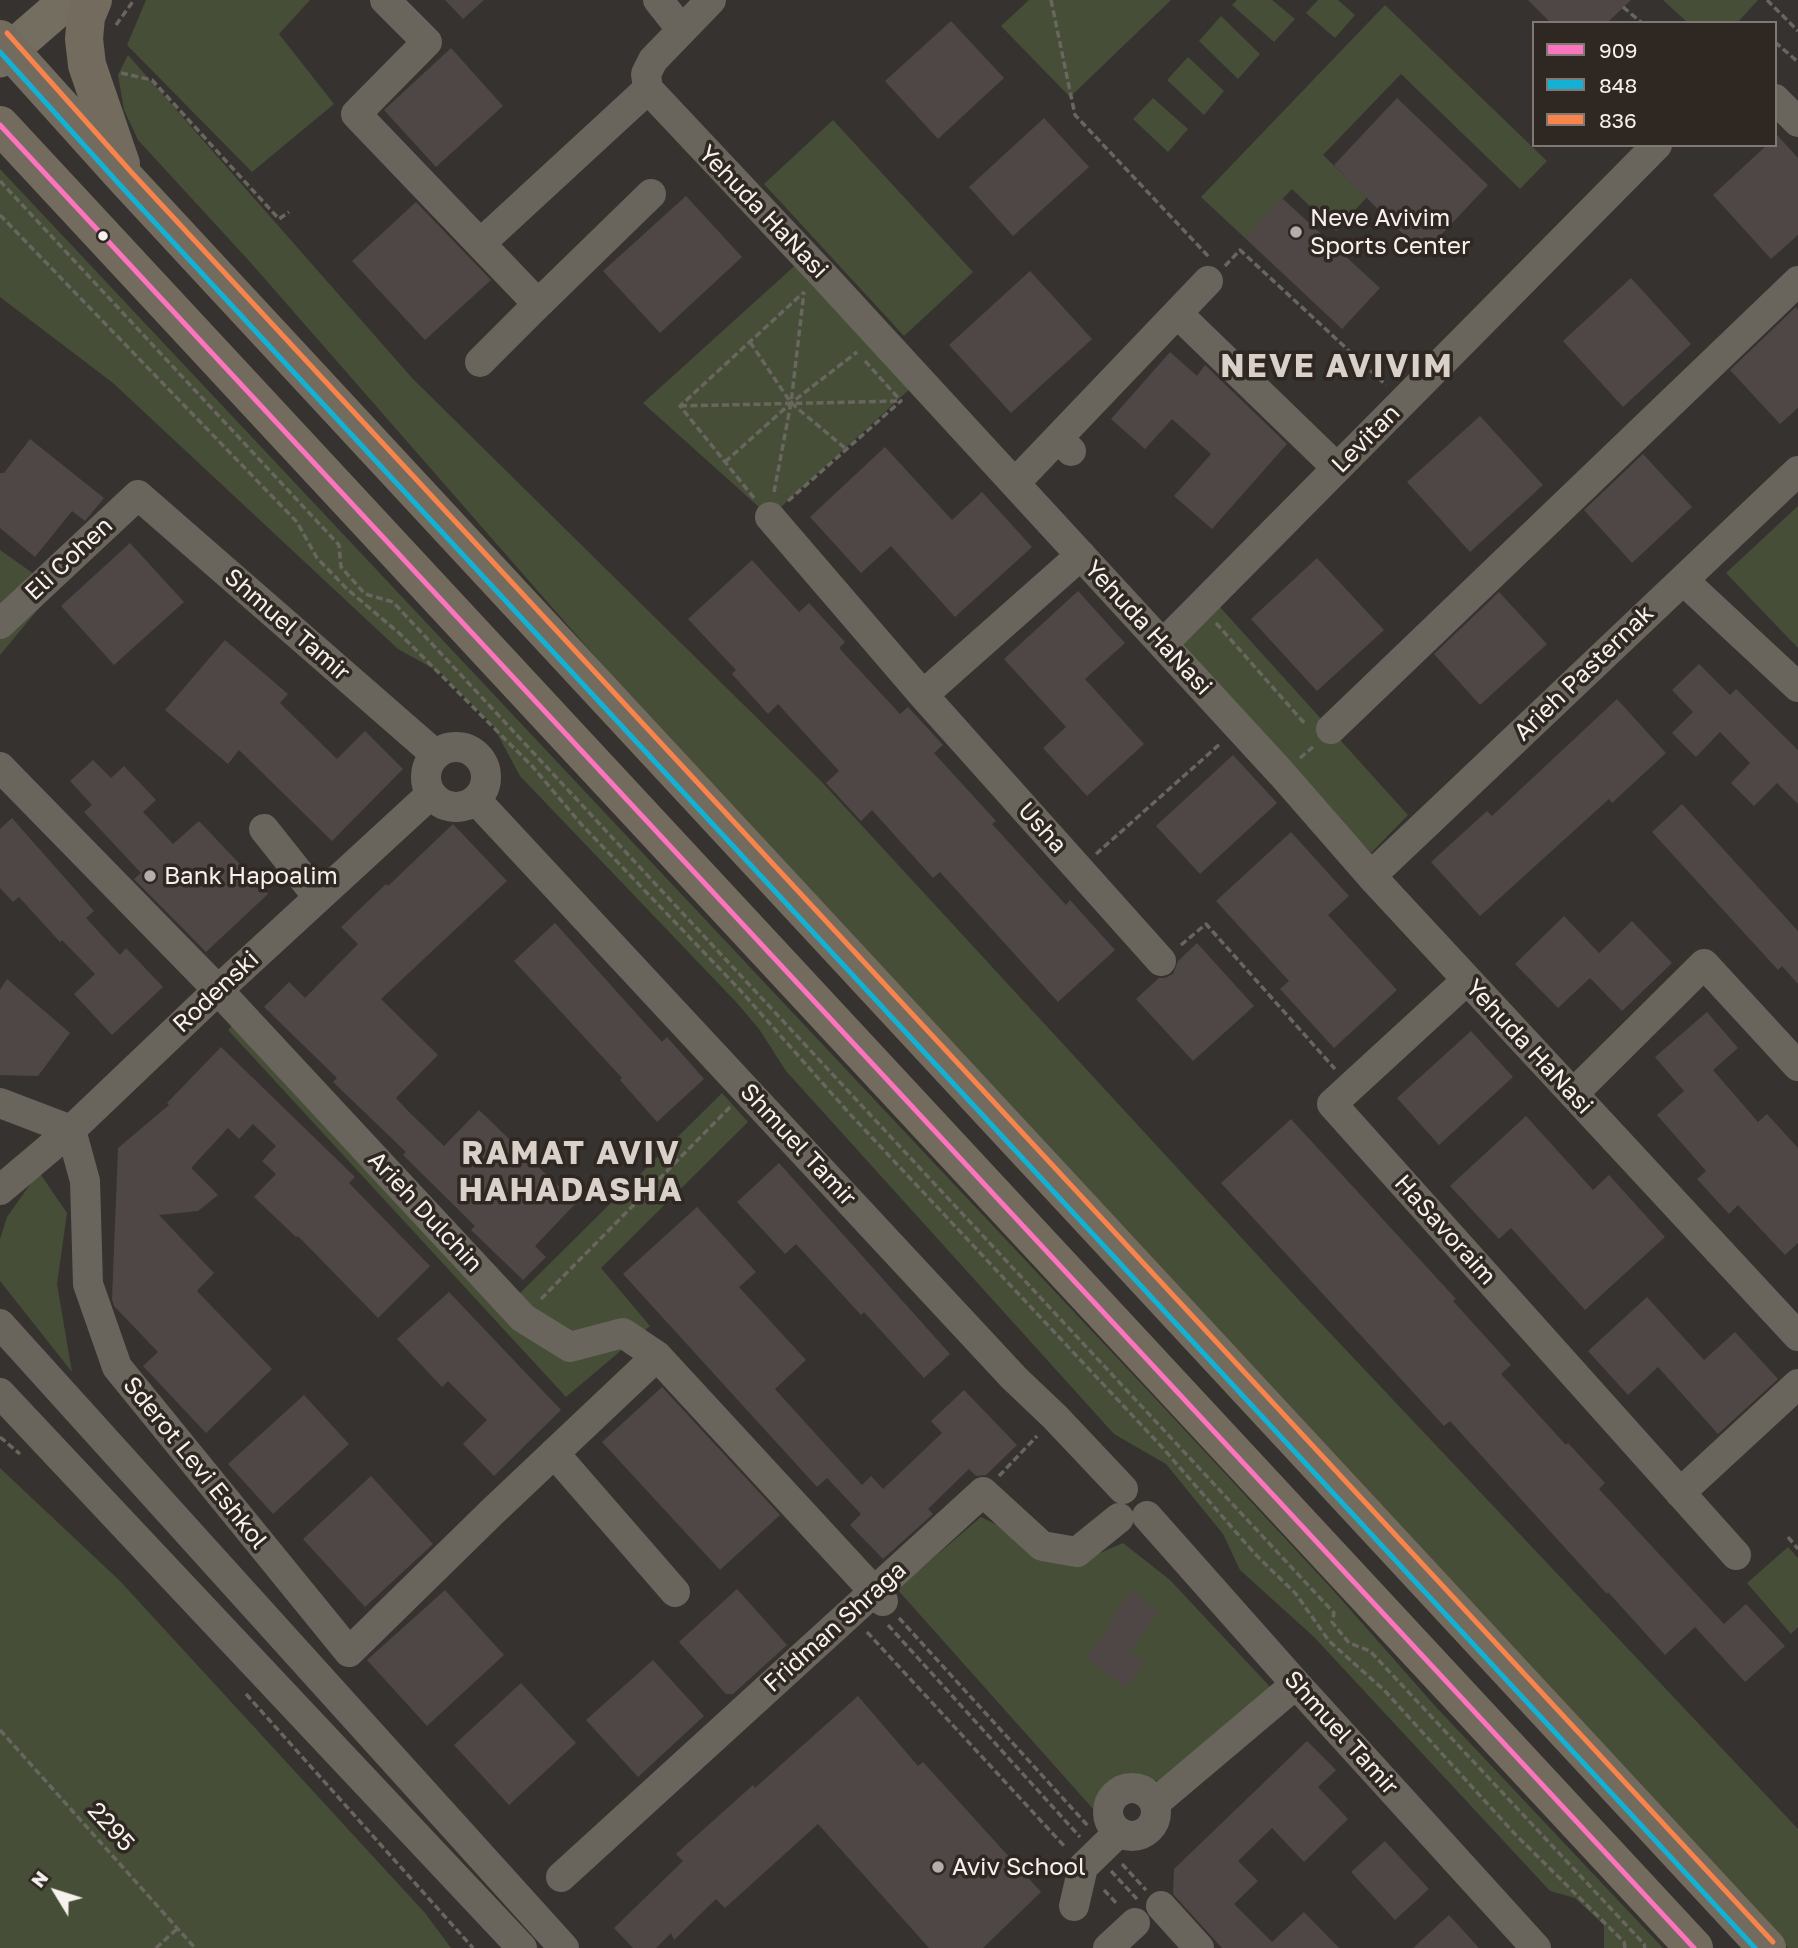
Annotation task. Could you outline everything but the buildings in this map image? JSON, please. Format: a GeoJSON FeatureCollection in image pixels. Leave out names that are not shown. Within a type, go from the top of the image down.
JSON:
{"type":"FeatureCollection","features":[{"type":"Feature","properties":{"kind":"highway"},"geometry":{"type":"LineString","coordinates":[[93,0],[86,17],[84,39],[87,65],[127,179]]}},
{"type":"Feature","properties":{"kind":"highway"},"geometry":{"type":"LineString","coordinates":[[3,49],[127,179],[1767,1948]]}},
{"type":"Feature","properties":{"kind":"highway"},"geometry":{"type":"LineString","coordinates":[[0,125],[1693,1948]]}},
{"type":"Feature","properties":{"kind":"main road"},"geometry":{"type":"LineString","coordinates":[[3,49],[68,0]]}},
{"type":"Feature","properties":{"kind":"street"},"geometry":{"type":"LineString","coordinates":[[385,0],[428,42],[356,114],[538,304]]}},
{"type":"Feature","properties":{"kind":"street"},"geometry":{"type":"LineString","coordinates":[[658,0],[681,29]]}},
{"type":"Feature","properties":{"kind":"street"},"geometry":{"type":"LineString","coordinates":[[481,243],[648,89],[646,74],[653,60],[711,0]]}},
{"type":"Feature","properties":{"kind":"street","name":"Yehuda HaNasi"},"geometry":{"type":"LineString","coordinates":[[648,89],[822,274],[1239,727],[1371,876],[1798,1336]]}},
{"type":"Feature","properties":{"kind":"street"},"geometry":{"type":"LineString","coordinates":[[1777,101],[1798,122]]}},
{"type":"Feature","properties":{"kind":"street","name":"Levitan"},"geometry":{"type":"LineString","coordinates":[[1163,644],[1655,147]]}},
{"type":"Feature","properties":{"kind":"street"},"geometry":{"type":"LineString","coordinates":[[480,362],[651,194]]}},
{"type":"Feature","properties":{"kind":"street"},"geometry":{"type":"LineString","coordinates":[[1015,484],[1065,446],[1178,314],[1215,276]]}},
{"type":"Feature","properties":{"kind":"street"},"geometry":{"type":"LineString","coordinates":[[1331,729],[1798,281]]}},
{"type":"Feature","properties":{"kind":"street"},"geometry":{"type":"LineString","coordinates":[[1178,314],[1337,468]]}},
{"type":"Feature","properties":{"kind":"street","name":"Arieh Pasternak"},"geometry":{"type":"LineString","coordinates":[[1371,876],[1798,471]]}},
{"type":"Feature","properties":{"kind":"street","name":"Eli Cohen"},"geometry":{"type":"LineString","coordinates":[[0,624],[138,495]]}},
{"type":"Feature","properties":{"kind":"street","name":"Shmuel Tamir"},"geometry":{"type":"LineString","coordinates":[[138,495],[436,755]]}},
{"type":"Feature","properties":{"kind":"street","name":"Usha"},"geometry":{"type":"LineString","coordinates":[[769,517],[923,695],[1161,961]]}},
{"type":"Feature","properties":{"kind":"street"},"geometry":{"type":"LineString","coordinates":[[923,695],[1081,555]]}},
{"type":"Feature","properties":{"kind":"street"},"geometry":{"type":"LineString","coordinates":[[1682,580],[1798,687]]}},
{"type":"Feature","properties":{"kind":"street"},"geometry":{"type":"LineString","coordinates":[[456,747],[475,754],[482,762],[486,782],[476,800],[458,807],[439,802],[427,783],[426,773],[436,755],[456,747]]}},
{"type":"Feature","properties":{"kind":"street","name":"Arieh Dulchin"},"geometry":{"type":"LineString","coordinates":[[0,767],[218,989],[523,1318],[570,1347],[623,1333],[657,1356],[880,1604]]}},
{"type":"Feature","properties":{"kind":"street","name":"Rodenski"},"geometry":{"type":"LineString","coordinates":[[1,1189],[71,1130],[218,989],[432,794]]}},
{"type":"Feature","properties":{"kind":"street","name":"Shmuel Tamir"},"geometry":{"type":"LineString","coordinates":[[476,800],[1014,1378],[1055,1417],[1122,1489],[1135,1486],[1146,1492],[1151,1504],[1133,1517],[1296,1684],[1536,1948]]}},
{"type":"Feature","properties":{"kind":"street"},"geometry":{"type":"LineString","coordinates":[[264,829],[318,897]]}},
{"type":"Feature","properties":{"kind":"street"},"geometry":{"type":"LineString","coordinates":[[1573,1094],[1704,964],[1798,1066]]}},
{"type":"Feature","properties":{"kind":"street","name":"HaSavoraim"},"geometry":{"type":"LineString","coordinates":[[1467,980],[1332,1104],[1736,1555]]}},
{"type":"Feature","properties":{"kind":"street"},"geometry":{"type":"LineString","coordinates":[[0,1103],[71,1130]]}},
{"type":"Feature","properties":{"kind":"street","name":"Sderot Levi Eshkol"},"geometry":{"type":"LineString","coordinates":[[71,1130],[85,1181],[88,1284],[117,1367],[349,1652],[554,1453]]}},
{"type":"Feature","properties":{"kind":"street","name":"Sderot Levi Eshkol"},"geometry":{"type":"LineString","coordinates":[[0,1324],[564,1948]]}},
{"type":"Feature","properties":{"kind":"street"},"geometry":{"type":"LineString","coordinates":[[657,1356],[554,1453],[676,1592]]}},
{"type":"Feature","properties":{"kind":"street"},"geometry":{"type":"LineString","coordinates":[[1680,1493],[1798,1384]]}},
{"type":"Feature","properties":{"kind":"street"},"geometry":{"type":"LineString","coordinates":[[0,1393],[522,1948]]}},
{"type":"Feature","properties":{"kind":"street"},"geometry":{"type":"LineString","coordinates":[[983,1492],[1042,1546],[1077,1552],[1133,1517]]}},
{"type":"Feature","properties":{"kind":"street","name":"Fridman Shraga"},"geometry":{"type":"LineString","coordinates":[[561,1877],[880,1604],[983,1492]]}},
{"type":"Feature","properties":{"kind":"street"},"geometry":{"type":"LineString","coordinates":[[1073,1906],[1100,1850],[1147,1832],[1156,1818],[1155,1803],[1296,1684]]}},
{"type":"Feature","properties":{"kind":"street"},"geometry":{"type":"LineString","coordinates":[[1161,1906],[1199,1948]]}},
{"type":"Feature","properties":{"kind":"street"},"geometry":{"type":"LineString","coordinates":[[1108,1948],[1135,1923]]}},
{"type":"Feature","properties":{"kind":"path"},"geometry":{"type":"LineString","coordinates":[[1051,0],[1075,115],[1215,276],[1240,250],[1404,401]]}},
{"type":"Feature","properties":{"kind":"path"},"geometry":{"type":"LineString","coordinates":[[1767,0],[1798,31]]}},
{"type":"Feature","properties":{"kind":"path"},"geometry":{"type":"LineString","coordinates":[[1623,7],[1640,21]]}},
{"type":"Feature","properties":{"kind":"path"},"geometry":{"type":"LineString","coordinates":[[1777,44],[1798,62]]}},
{"type":"Feature","properties":{"kind":"path"},"geometry":{"type":"LineString","coordinates":[[87,65],[152,80],[279,219],[289,212]]}},
{"type":"Feature","properties":{"kind":"path"},"geometry":{"type":"LineString","coordinates":[[0,181],[340,544],[341,567],[365,594],[393,602],[1334,1613],[1332,1622],[1349,1643],[1370,1651],[1645,1948]]}},
{"type":"Feature","properties":{"kind":"path"},"geometry":{"type":"LineString","coordinates":[[0,215],[297,522],[317,558],[346,589],[399,633],[532,766],[581,824],[740,990],[859,1123],[1160,1446],[1255,1555],[1296,1594],[1329,1641],[1385,1691],[1513,1832],[1624,1942],[1625,1948]]}},
{"type":"Feature","properties":{"kind":"path"},"geometry":{"type":"LineString","coordinates":[[804,292],[813,302]]}},
{"type":"Feature","properties":{"kind":"path"},"geometry":{"type":"LineString","coordinates":[[680,407],[804,292]]}},
{"type":"Feature","properties":{"kind":"path"},"geometry":{"type":"LineString","coordinates":[[769,517],[791,403],[804,292]]}},
{"type":"Feature","properties":{"kind":"path"},"geometry":{"type":"LineString","coordinates":[[750,342],[791,403],[846,450]]}},
{"type":"Feature","properties":{"kind":"path"},"geometry":{"type":"LineString","coordinates":[[725,462],[791,403],[857,352],[901,401]]}},
{"type":"Feature","properties":{"kind":"path"},"geometry":{"type":"LineString","coordinates":[[680,407],[901,401]]}},
{"type":"Feature","properties":{"kind":"path"},"geometry":{"type":"LineString","coordinates":[[769,517],[901,401]]}},
{"type":"Feature","properties":{"kind":"path"},"geometry":{"type":"LineString","coordinates":[[680,407],[769,517]]}},
{"type":"Feature","properties":{"kind":"path"},"geometry":{"type":"LineString","coordinates":[[1201,605],[1320,740],[1331,729]]}},
{"type":"Feature","properties":{"kind":"path"},"geometry":{"type":"LineString","coordinates":[[1079,870],[1239,727]]}},
{"type":"Feature","properties":{"kind":"path"},"geometry":{"type":"LineString","coordinates":[[1161,961],[1206,924],[1350,1087]]}},
{"type":"Feature","properties":{"kind":"path"},"geometry":{"type":"LineString","coordinates":[[523,1318],[747,1090]]}},
{"type":"Feature","properties":{"kind":"path"},"geometry":{"type":"LineString","coordinates":[[983,1492],[1055,1417]]}},
{"type":"Feature","properties":{"kind":"path"},"geometry":{"type":"LineString","coordinates":[[0,1437],[20,1454]]}},
{"type":"Feature","properties":{"kind":"path"},"geometry":{"type":"LineString","coordinates":[[1788,1537],[1798,1549]]}},
{"type":"Feature","properties":{"kind":"path"},"geometry":{"type":"LineString","coordinates":[[880,1604],[1100,1850],[1135,1923],[1147,1911],[1100,1850],[880,1604]]}},
{"type":"Feature","properties":{"kind":"path"},"geometry":{"type":"LineString","coordinates":[[858,1623],[1161,1906]]}},
{"type":"Feature","properties":{"kind":"path"},"geometry":{"type":"LineString","coordinates":[[244,1692],[473,1948]]}},
{"type":"Feature","properties":{"kind":"path","name":"2295"},"geometry":{"type":"LineString","coordinates":[[0,1730],[195,1948]]}},
{"type":"Feature","properties":{"kind":"path"},"geometry":{"type":"LineString","coordinates":[[156,1948],[177,1928]]}},
{"type":"Feature","properties":{"kind":"green space"},"geometry":{"type":"Polygon","coordinates":[[[146,0],[310,0],[279,34],[334,104],[252,172],[127,45],[146,0]]]}},
{"type":"Feature","properties":{"kind":"green space"},"geometry":{"type":"Polygon","coordinates":[[[1029,0],[1171,0],[1070,97],[1001,26],[1029,0]]]}},
{"type":"Feature","properties":{"kind":"green space"},"geometry":{"type":"Polygon","coordinates":[[[1237,0],[1272,0],[1295,19],[1274,42],[1232,5],[1237,0]]]}},
{"type":"Feature","properties":{"kind":"green space"},"geometry":{"type":"Polygon","coordinates":[[[1318,0],[1338,0],[1355,15],[1335,38],[1306,13],[1318,0]]]}},
{"type":"Feature","properties":{"kind":"green space"},"geometry":{"type":"Polygon","coordinates":[[[1663,0],[1758,0],[1739,21],[1686,21],[1663,0]]]}},
{"type":"Feature","properties":{"kind":"green space"},"geometry":{"type":"Polygon","coordinates":[[[1385,5],[1547,161],[1520,189],[1401,74],[1323,155],[1367,197],[1336,231],[1292,189],[1245,238],[1201,197],[1385,5]]]}},
{"type":"Feature","properties":{"kind":"green space"},"geometry":{"type":"Polygon","coordinates":[[[1221,16],[1260,54],[1238,79],[1199,41],[1221,16]]]}},
{"type":"Feature","properties":{"kind":"green space"},"geometry":{"type":"Polygon","coordinates":[[[128,55],[413,379],[819,779],[1297,1298],[1798,1829],[1798,1948],[1788,1948],[759,844],[251,263],[138,140],[124,110],[118,75],[128,55]]]}},
{"type":"Feature","properties":{"kind":"green space"},"geometry":{"type":"Polygon","coordinates":[[[1188,57],[1224,91],[1204,115],[1167,80],[1188,57]]]}},
{"type":"Feature","properties":{"kind":"green space"},"geometry":{"type":"Polygon","coordinates":[[[1153,98],[1188,129],[1168,152],[1133,119],[1153,98]]]}},
{"type":"Feature","properties":{"kind":"green space"},"geometry":{"type":"Polygon","coordinates":[[[833,120],[973,272],[904,336],[764,184],[833,120]]]}},
{"type":"Feature","properties":{"kind":"green space"},"geometry":{"type":"Polygon","coordinates":[[[0,169],[1168,1412],[1332,1589],[1436,1707],[1663,1948],[1604,1948],[1604,1925],[1575,1898],[1550,1891],[1314,1637],[1240,1570],[1223,1534],[1166,1464],[1114,1434],[786,1071],[759,1029],[737,1003],[520,776],[492,724],[441,673],[398,649],[113,383],[0,297],[0,169]]]}},
{"type":"Feature","properties":{"kind":"green space"},"geometry":{"type":"Polygon","coordinates":[[[800,261],[912,387],[770,517],[643,403],[800,261]]]}},
{"type":"Feature","properties":{"kind":"green space"},"geometry":{"type":"Polygon","coordinates":[[[1798,506],[1798,648],[1726,573],[1798,506]]]}},
{"type":"Feature","properties":{"kind":"green space"},"geometry":{"type":"Polygon","coordinates":[[[0,550],[55,589],[0,655],[0,550]]]}},
{"type":"Feature","properties":{"kind":"green space"},"geometry":{"type":"Polygon","coordinates":[[[1219,606],[1408,815],[1371,853],[1178,646],[1219,606]]]}},
{"type":"Feature","properties":{"kind":"green space"},"geometry":{"type":"Polygon","coordinates":[[[252,1006],[520,1293],[722,1093],[748,1122],[601,1268],[650,1326],[566,1397],[228,1030],[252,1006]]]}},
{"type":"Feature","properties":{"kind":"green space"},"geometry":{"type":"Polygon","coordinates":[[[39,1172],[67,1213],[57,1284],[72,1372],[0,1281],[0,1239],[7,1217],[39,1172]]]}},
{"type":"Feature","properties":{"kind":"green space"},"geometry":{"type":"Polygon","coordinates":[[[0,1468],[120,1581],[425,1913],[451,1948],[0,1948],[0,1468]]]}},
{"type":"Feature","properties":{"kind":"green space"},"geometry":{"type":"Polygon","coordinates":[[[981,1517],[1011,1532],[1039,1561],[1079,1562],[1123,1543],[1170,1580],[1273,1690],[1169,1783],[1136,1777],[1103,1787],[1094,1810],[897,1589],[981,1517]]]}},
{"type":"Feature","properties":{"kind":"green space"},"geometry":{"type":"Polygon","coordinates":[[[1788,1547],[1798,1558],[1798,1627],[1791,1634],[1747,1583],[1788,1547]]]}},
{"type":"Feature","properties":{"kind":"transit line","name":"836"},"geometry":{"type":"LineString","coordinates":[[7,33],[132,173],[1773,1942]]}},
{"type":"Feature","properties":{"kind":"transit line","name":"848"},"geometry":{"type":"LineString","coordinates":[[0,52],[120,185],[1755,1948]]}},
{"type":"Feature","properties":{"kind":"transit line","name":"909"},"geometry":{"type":"LineString","coordinates":[[0,125],[1694,1948]]}},
{"type":"Feature","properties":{"kind":"place","name":"Neve Avivim Sports Center"},"geometry":{"type":"Point","coordinates":[1296,232]}},
{"type":"Feature","properties":{"kind":"place","name":"Bank Hapoalim"},"geometry":{"type":"Point","coordinates":[150,876]}},
{"type":"Feature","properties":{"kind":"place","name":"Aviv School"},"geometry":{"type":"Point","coordinates":[938,1867]}},
{"type":"Feature","properties":{"kind":"district","name":"NEVE AVIVIM"},"geometry":{"type":"Point","coordinates":[1337,367]}},
{"type":"Feature","properties":{"kind":"district","name":"RAMAT AVIV HAHADASHA"},"geometry":{"type":"Point","coordinates":[571,1172]}}]}
